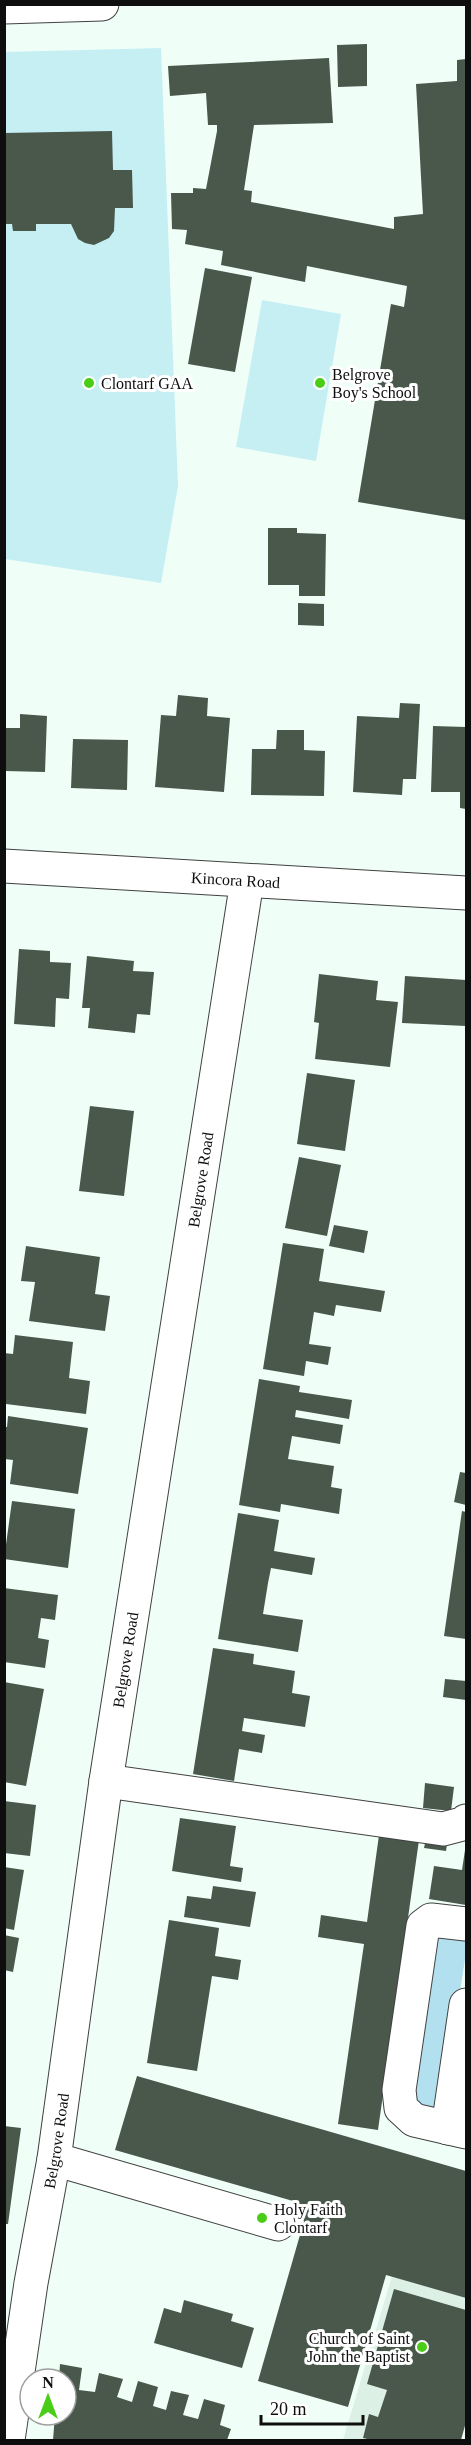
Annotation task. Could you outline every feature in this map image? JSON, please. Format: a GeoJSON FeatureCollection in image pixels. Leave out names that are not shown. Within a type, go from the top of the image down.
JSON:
{"type":"FeatureCollection","features":[{"type":"Feature","properties":{"kind":"street"},"geometry":{"type":"LineString","coordinates":[[4,7],[102,4]]}},
{"type":"Feature","properties":{"kind":"street","name":"Kincora Road"},"geometry":{"type":"LineString","coordinates":[[4,866],[466,893]]}},
{"type":"Feature","properties":{"kind":"street","name":"Belgrove Road"},"geometry":{"type":"LineString","coordinates":[[8,2440],[18,2282],[54,2159],[106,1781],[247,881]]}},
{"type":"Feature","properties":{"kind":"street"},"geometry":{"type":"LineString","coordinates":[[106,1781],[443,1828],[466,1823],[466,1821]]}},
{"type":"Feature","properties":{"kind":"street"},"geometry":{"type":"LineString","coordinates":[[466,1924],[430,1920],[423,1926],[399,2090],[401,2108],[414,2120],[457,2130],[466,2005]]}},
{"type":"Feature","properties":{"kind":"street"},"geometry":{"type":"LineString","coordinates":[[54,2159],[278,2224]]}},
{"type":"Feature","properties":{"kind":"shaded area","name":"Clontarf GAA"},"geometry":{"type":"Polygon","coordinates":[[[161,48],[178,486],[161,583],[5,559],[4,52],[161,48]]]}},
{"type":"Feature","properties":{"kind":"shaded area"},"geometry":{"type":"Polygon","coordinates":[[[262,300],[341,314],[316,461],[236,447],[262,300]]]}},
{"type":"Feature","properties":{"kind":"shaded area"},"geometry":{"type":"Polygon","coordinates":[[[429,1935],[466,1938],[466,1953],[440,2120],[416,2115],[405,2091],[429,1935]]]}},
{"type":"Feature","properties":{"kind":"shaded area"},"geometry":{"type":"Polygon","coordinates":[[[392,2276],[466,2298],[466,2310],[394,2289],[387,2390],[378,2417],[369,2415],[363,2438],[372,2440],[343,2440],[392,2276]]]}},
{"type":"Feature","properties":{"kind":"building"},"geometry":{"type":"Polygon","coordinates":[[[367,44],[367,86],[338,87],[337,45],[367,44]]]}},
{"type":"Feature","properties":{"kind":"building"},"geometry":{"type":"Polygon","coordinates":[[[329,58],[333,123],[254,125],[244,190],[252,191],[251,202],[394,229],[394,217],[423,214],[416,84],[457,81],[457,60],[466,59],[466,520],[358,502],[391,304],[404,307],[407,286],[307,266],[305,282],[221,265],[223,251],[185,244],[187,230],[172,229],[171,193],[193,193],[193,188],[206,189],[217,125],[208,125],[206,93],[170,96],[168,66],[329,58]]]}},
{"type":"Feature","properties":{"kind":"building"},"geometry":{"type":"Polygon","coordinates":[[[112,131],[113,170],[132,170],[133,208],[115,208],[114,231],[109,238],[94,245],[78,239],[71,224],[36,224],[36,231],[13,231],[12,224],[4,224],[4,133],[112,131]]]}},
{"type":"Feature","properties":{"kind":"building"},"geometry":{"type":"Polygon","coordinates":[[[205,268],[252,277],[235,372],[188,364],[205,268]]]}},
{"type":"Feature","properties":{"kind":"building"},"geometry":{"type":"Polygon","coordinates":[[[268,528],[297,528],[297,533],[326,534],[325,596],[299,596],[299,585],[268,585],[268,528]]]}},
{"type":"Feature","properties":{"kind":"building"},"geometry":{"type":"Polygon","coordinates":[[[298,603],[324,604],[324,626],[298,625],[298,603]]]}},
{"type":"Feature","properties":{"kind":"building"},"geometry":{"type":"Polygon","coordinates":[[[178,695],[208,698],[207,716],[230,718],[224,792],[155,787],[161,715],[176,716],[178,695]]]}},
{"type":"Feature","properties":{"kind":"building"},"geometry":{"type":"Polygon","coordinates":[[[400,703],[420,704],[416,779],[403,779],[402,795],[353,792],[357,716],[399,718],[400,703]]]}},
{"type":"Feature","properties":{"kind":"building"},"geometry":{"type":"Polygon","coordinates":[[[20,714],[47,716],[45,772],[5,771],[5,728],[20,728],[20,714]]]}},
{"type":"Feature","properties":{"kind":"building"},"geometry":{"type":"Polygon","coordinates":[[[433,726],[466,727],[466,809],[460,808],[460,792],[431,792],[433,726]]]}},
{"type":"Feature","properties":{"kind":"building"},"geometry":{"type":"Polygon","coordinates":[[[277,730],[304,730],[304,750],[325,751],[324,796],[251,795],[252,749],[276,749],[277,730]]]}},
{"type":"Feature","properties":{"kind":"building"},"geometry":{"type":"Polygon","coordinates":[[[73,739],[128,740],[127,790],[71,788],[73,739]]]}},
{"type":"Feature","properties":{"kind":"building"},"geometry":{"type":"Polygon","coordinates":[[[19,949],[50,951],[50,962],[71,963],[69,999],[56,998],[55,1027],[14,1024],[19,949]]]}},
{"type":"Feature","properties":{"kind":"building"},"geometry":{"type":"Polygon","coordinates":[[[87,956],[134,961],[133,971],[154,972],[150,1015],[137,1014],[135,1033],[88,1028],[90,1008],[82,1008],[87,956]]]}},
{"type":"Feature","properties":{"kind":"building"},"geometry":{"type":"Polygon","coordinates":[[[319,974],[378,981],[376,1000],[398,1002],[390,1067],[315,1059],[319,1023],[314,1022],[319,974]]]}},
{"type":"Feature","properties":{"kind":"building"},"geometry":{"type":"Polygon","coordinates":[[[405,976],[466,980],[466,1026],[402,1023],[405,976]]]}},
{"type":"Feature","properties":{"kind":"building"},"geometry":{"type":"Polygon","coordinates":[[[307,1073],[355,1080],[345,1151],[297,1144],[307,1073]]]}},
{"type":"Feature","properties":{"kind":"building"},"geometry":{"type":"Polygon","coordinates":[[[90,1106],[134,1111],[124,1196],[79,1191],[90,1106]]]}},
{"type":"Feature","properties":{"kind":"building"},"geometry":{"type":"Polygon","coordinates":[[[299,1157],[341,1165],[327,1236],[285,1228],[299,1157]]]}},
{"type":"Feature","properties":{"kind":"building"},"geometry":{"type":"Polygon","coordinates":[[[334,1225],[368,1231],[364,1253],[329,1246],[334,1225]]]}},
{"type":"Feature","properties":{"kind":"building"},"geometry":{"type":"Polygon","coordinates":[[[283,1243],[324,1249],[319,1281],[385,1291],[381,1312],[336,1305],[334,1316],[314,1312],[309,1344],[331,1347],[328,1365],[306,1361],[304,1376],[263,1369],[283,1243]]]}},
{"type":"Feature","properties":{"kind":"building"},"geometry":{"type":"Polygon","coordinates":[[[26,1246],[100,1257],[95,1294],[110,1296],[105,1331],[29,1321],[35,1282],[21,1281],[26,1246]]]}},
{"type":"Feature","properties":{"kind":"building"},"geometry":{"type":"Polygon","coordinates":[[[15,1335],[73,1342],[69,1378],[90,1381],[86,1414],[6,1404],[4,1353],[13,1354],[15,1335]]]}},
{"type":"Feature","properties":{"kind":"building"},"geometry":{"type":"Polygon","coordinates":[[[259,1379],[300,1386],[299,1392],[352,1400],[349,1419],[296,1410],[295,1417],[343,1425],[340,1444],[292,1436],[288,1459],[334,1466],[331,1487],[342,1489],[339,1514],[281,1504],[280,1512],[239,1505],[259,1379]]]}},
{"type":"Feature","properties":{"kind":"building"},"geometry":{"type":"Polygon","coordinates":[[[8,1416],[88,1428],[78,1494],[10,1484],[13,1460],[4,1459],[4,1427],[7,1427],[8,1416]]]}},
{"type":"Feature","properties":{"kind":"building"},"geometry":{"type":"Polygon","coordinates":[[[460,1472],[466,1473],[466,1505],[454,1502],[460,1472]]]}},
{"type":"Feature","properties":{"kind":"building"},"geometry":{"type":"Polygon","coordinates":[[[12,1501],[75,1509],[68,1568],[4,1559],[12,1501]]]}},
{"type":"Feature","properties":{"kind":"building"},"geometry":{"type":"Polygon","coordinates":[[[462,1511],[466,1512],[466,1639],[444,1636],[462,1511]]]}},
{"type":"Feature","properties":{"kind":"building"},"geometry":{"type":"Polygon","coordinates":[[[238,1513],[279,1520],[274,1551],[315,1558],[312,1575],[271,1568],[268,1583],[263,1614],[303,1620],[298,1652],[218,1639],[238,1513]]]}},
{"type":"Feature","properties":{"kind":"building"},"geometry":{"type":"Polygon","coordinates":[[[4,1588],[58,1595],[55,1620],[41,1618],[38,1638],[49,1640],[45,1668],[4,1662],[4,1588]]]}},
{"type":"Feature","properties":{"kind":"building"},"geometry":{"type":"Polygon","coordinates":[[[213,1648],[254,1654],[253,1664],[295,1671],[292,1693],[310,1696],[305,1727],[244,1718],[242,1731],[265,1735],[262,1753],[239,1749],[234,1781],[193,1774],[213,1648]]]}},
{"type":"Feature","properties":{"kind":"building"},"geometry":{"type":"Polygon","coordinates":[[[445,1679],[466,1681],[466,1700],[443,1697],[445,1679]]]}},
{"type":"Feature","properties":{"kind":"building"},"geometry":{"type":"Polygon","coordinates":[[[4,1682],[44,1689],[26,1786],[4,1782],[4,1682]]]}},
{"type":"Feature","properties":{"kind":"building"},"geometry":{"type":"Polygon","coordinates":[[[425,1783],[454,1787],[451,1811],[423,1808],[425,1783]]]}},
{"type":"Feature","properties":{"kind":"building"},"geometry":{"type":"Polygon","coordinates":[[[4,1801],[36,1805],[30,1856],[4,1853],[4,1801]]]}},
{"type":"Feature","properties":{"kind":"building"},"geometry":{"type":"Polygon","coordinates":[[[180,1818],[236,1826],[230,1866],[243,1868],[241,1882],[172,1871],[180,1818]]]}},
{"type":"Feature","properties":{"kind":"building"},"geometry":{"type":"Polygon","coordinates":[[[427,1834],[448,1837],[446,1851],[424,1848],[427,1834]]]}},
{"type":"Feature","properties":{"kind":"building"},"geometry":{"type":"Polygon","coordinates":[[[379,1835],[419,1840],[378,2130],[338,2124],[364,1944],[318,1937],[321,1915],[367,1922],[379,1835]]]}},
{"type":"Feature","properties":{"kind":"building"},"geometry":{"type":"Polygon","coordinates":[[[465,1850],[466,1905],[429,1899],[434,1866],[462,1870],[465,1850]]]}},
{"type":"Feature","properties":{"kind":"building"},"geometry":{"type":"Polygon","coordinates":[[[4,1867],[24,1870],[14,1930],[4,1928],[4,1867]]]}},
{"type":"Feature","properties":{"kind":"building"},"geometry":{"type":"Polygon","coordinates":[[[213,1886],[256,1892],[250,1927],[184,1917],[187,1896],[211,1899],[213,1886]]]}},
{"type":"Feature","properties":{"kind":"building"},"geometry":{"type":"Polygon","coordinates":[[[169,1920],[219,1928],[215,1956],[241,1960],[238,1980],[212,1976],[197,2071],[147,2063],[169,1920]]]}},
{"type":"Feature","properties":{"kind":"building"},"geometry":{"type":"Polygon","coordinates":[[[4,1935],[19,1938],[13,1972],[4,1970],[4,1935]]]}},
{"type":"Feature","properties":{"kind":"building"},"geometry":{"type":"Polygon","coordinates":[[[137,2076],[466,2171],[466,2298],[386,2275],[348,2407],[258,2381],[304,2221],[293,2201],[115,2150],[137,2076]]]}},
{"type":"Feature","properties":{"kind":"building"},"geometry":{"type":"Polygon","coordinates":[[[4,2126],[21,2128],[8,2224],[4,2224],[4,2126]]]}},
{"type":"Feature","properties":{"kind":"building","name":"Church of Saint John the Baptist"},"geometry":{"type":"Polygon","coordinates":[[[394,2289],[466,2310],[466,2422],[461,2440],[372,2440],[363,2438],[369,2414],[378,2417],[387,2390],[367,2384],[394,2289]]]}},
{"type":"Feature","properties":{"kind":"building"},"geometry":{"type":"Polygon","coordinates":[[[184,2300],[233,2314],[231,2321],[254,2328],[242,2368],[154,2343],[164,2308],[181,2313],[184,2300]]]}},
{"type":"Feature","properties":{"kind":"building"},"geometry":{"type":"Polygon","coordinates":[[[60,2364],[76,2367],[60,2367],[60,2364]]]}},
{"type":"Feature","properties":{"kind":"building"},"geometry":{"type":"Polygon","coordinates":[[[78,2367],[82,2368],[79,2390],[95,2392],[99,2373],[123,2379],[117,2397],[132,2402],[138,2381],[158,2387],[153,2406],[166,2410],[171,2391],[189,2395],[183,2415],[198,2419],[204,2399],[225,2405],[220,2425],[231,2429],[227,2440],[53,2440],[54,2427],[78,2427],[78,2367]]]}},
{"type":"Feature","properties":{"kind":"place","name":"Clontarf GAA"},"geometry":{"type":"Point","coordinates":[89,383]}},
{"type":"Feature","properties":{"kind":"place","name":"Belgrove Boy's School"},"geometry":{"type":"Point","coordinates":[320,383]}},
{"type":"Feature","properties":{"kind":"place","name":"Holy Faith Clontarf"},"geometry":{"type":"Point","coordinates":[262,2218]}},
{"type":"Feature","properties":{"kind":"place","name":"Church of Saint John the Baptist"},"geometry":{"type":"Point","coordinates":[422,2347]}}]}
